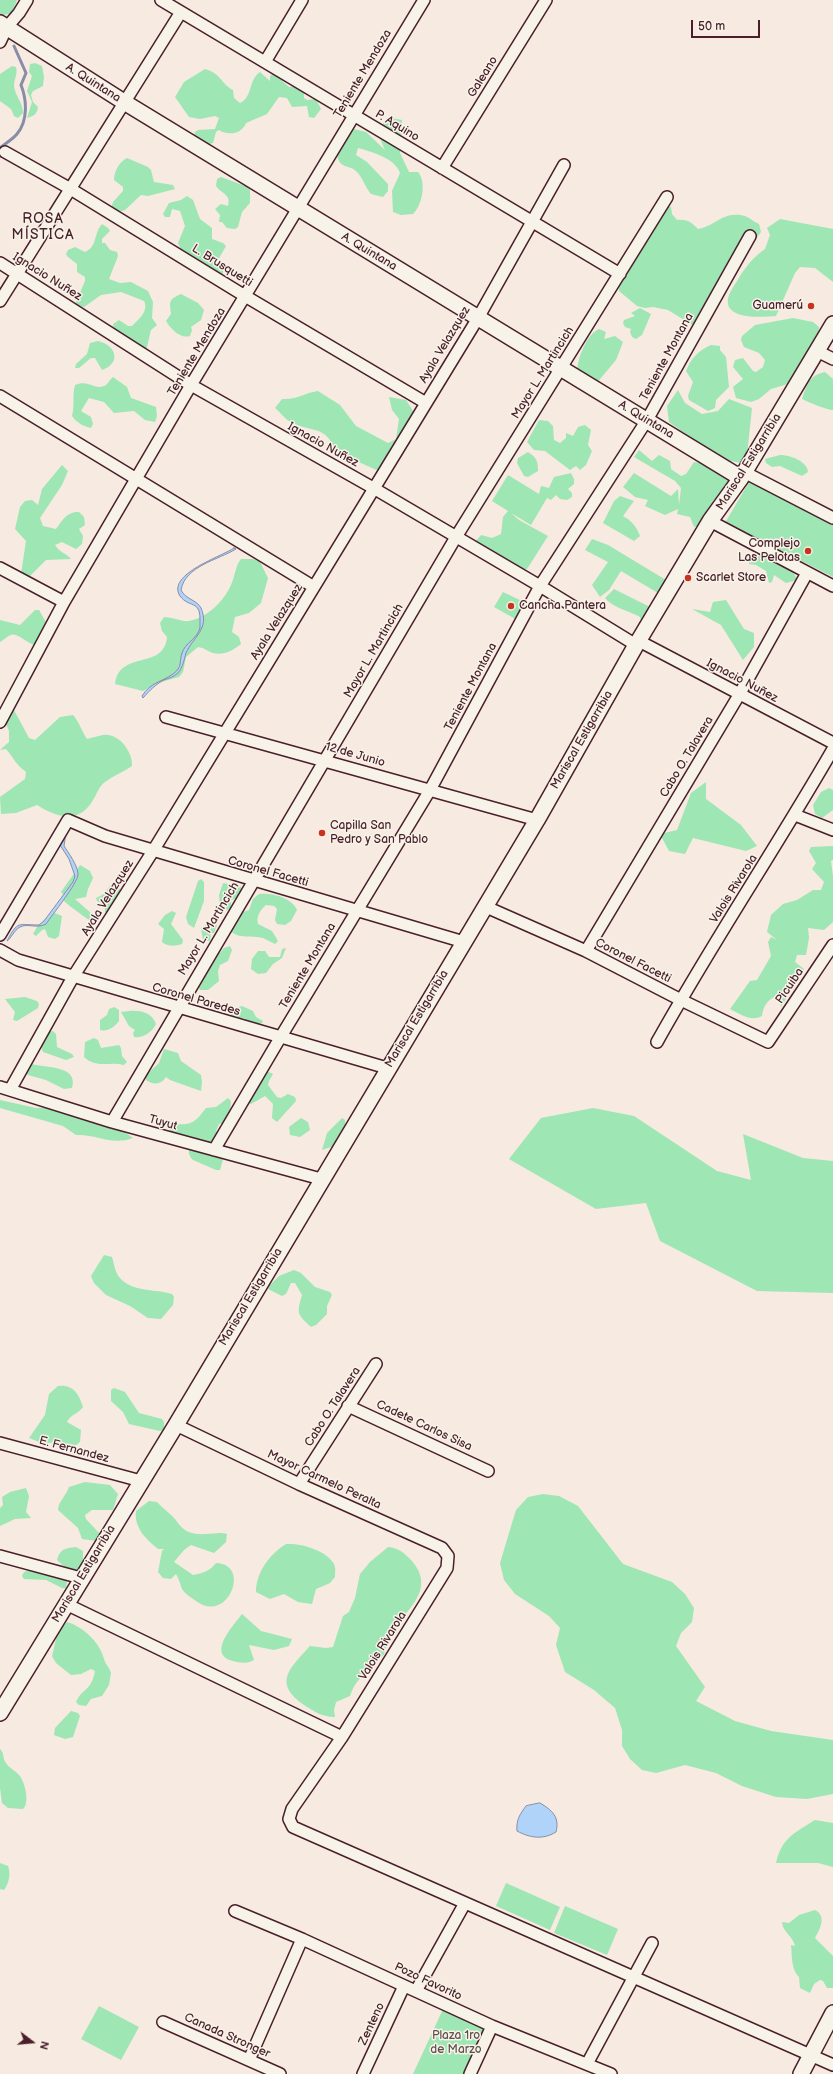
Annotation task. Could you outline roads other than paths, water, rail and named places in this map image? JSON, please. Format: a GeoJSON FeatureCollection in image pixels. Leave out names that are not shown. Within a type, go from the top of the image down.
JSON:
{"type":"FeatureCollection","features":[{"type":"Feature","properties":{"kind":"street"},"geometry":{"type":"LineString","coordinates":[[0,42],[3,25],[19,14],[27,0]]}},
{"type":"Feature","properties":{"kind":"street","name":"P. Aquino"},"geometry":{"type":"LineString","coordinates":[[161,0],[620,274]]}},
{"type":"Feature","properties":{"kind":"street"},"geometry":{"type":"LineString","coordinates":[[264,62],[302,0]]}},
{"type":"Feature","properties":{"kind":"street","name":"Teniente Mendoza"},"geometry":{"type":"LineString","coordinates":[[0,722],[64,602],[136,478],[424,0]]}},
{"type":"Feature","properties":{"kind":"street","name":"Galeano"},"geometry":{"type":"LineString","coordinates":[[442,168],[546,0]]}},
{"type":"Feature","properties":{"kind":"street"},"geometry":{"type":"LineString","coordinates":[[0,301],[69,188],[181,12]]}},
{"type":"Feature","properties":{"kind":"street","name":"A. Quintana"},"geometry":{"type":"LineString","coordinates":[[3,25],[124,102],[561,369],[743,475]]}},
{"type":"Feature","properties":{"kind":"street","name":"L. Brusquetti"},"geometry":{"type":"LineString","coordinates":[[5,152],[69,188],[245,296],[426,402]]}},
{"type":"Feature","properties":{"kind":"street","name":"Ayala Velazquez"},"geometry":{"type":"LineString","coordinates":[[5,1089],[375,489],[426,402],[478,318],[564,165]]}},
{"type":"Feature","properties":{"kind":"street","name":"Mayor L. Martincich"},"geometry":{"type":"LineString","coordinates":[[112,1122],[177,1008],[456,537],[667,197]]}},
{"type":"Feature","properties":{"kind":"street","name":"Teniente Montana"},"geometry":{"type":"LineString","coordinates":[[214,1150],[356,911],[430,790],[540,586],[647,420],[750,236]]}},
{"type":"Feature","properties":{"kind":"street","name":"Ignacio Nuñez"},"geometry":{"type":"LineString","coordinates":[[0,263],[191,385],[375,489],[638,643],[833,743]]}},
{"type":"Feature","properties":{"kind":"street","name":"Mariscal Estigarribia"},"geometry":{"type":"LineString","coordinates":[[0,1713],[6,1693],[66,1604],[176,1425],[387,1068],[537,820],[638,643],[710,522],[743,475],[833,324]]}},
{"type":"Feature","properties":{"kind":"street"},"geometry":{"type":"LineString","coordinates":[[817,351],[833,359]]}},
{"type":"Feature","properties":{"kind":"street"},"geometry":{"type":"LineString","coordinates":[[0,396],[314,587]]}},
{"type":"Feature","properties":{"kind":"street"},"geometry":{"type":"LineString","coordinates":[[743,475],[833,518]]}},
{"type":"Feature","properties":{"kind":"street"},"geometry":{"type":"LineString","coordinates":[[710,522],[833,586]]}},
{"type":"Feature","properties":{"kind":"street"},"geometry":{"type":"LineString","coordinates":[[0,568],[64,602]]}},
{"type":"Feature","properties":{"kind":"street","name":"Cabo O. Talavera"},"geometry":{"type":"LineString","coordinates":[[586,951],[739,695],[807,573]]}},
{"type":"Feature","properties":{"kind":"street","name":"12 de Junio"},"geometry":{"type":"LineString","coordinates":[[166,717],[537,820]]}},
{"type":"Feature","properties":{"kind":"street","name":"Valois Rivarola"},"geometry":{"type":"LineString","coordinates":[[657,1042],[681,1000],[795,815],[833,749]]}},
{"type":"Feature","properties":{"kind":"street"},"geometry":{"type":"LineString","coordinates":[[795,815],[833,830]]}},
{"type":"Feature","properties":{"kind":"street","name":"Coronel Facetti"},"geometry":{"type":"LineString","coordinates":[[0,935],[68,820],[105,836],[253,882],[464,942]]}},
{"type":"Feature","properties":{"kind":"street","name":"Coronel Facetti"},"geometry":{"type":"LineString","coordinates":[[484,906],[586,951],[681,1000],[768,1042]]}},
{"type":"Feature","properties":{"kind":"street","name":"Picuiba"},"geometry":{"type":"LineString","coordinates":[[768,1042],[833,945]]}},
{"type":"Feature","properties":{"kind":"street","name":"Coronel Paredes"},"geometry":{"type":"LineString","coordinates":[[0,950],[18,960],[73,977],[387,1068]]}},
{"type":"Feature","properties":{"kind":"street","name":"Tuyut"},"geometry":{"type":"LineString","coordinates":[[5,1089],[112,1122],[321,1180]]}},
{"type":"Feature","properties":{"kind":"street","name":"Cabo O. Talavera"},"geometry":{"type":"LineString","coordinates":[[299,1484],[376,1364]]}},
{"type":"Feature","properties":{"kind":"street","name":"Cadete Carlos Sisa"},"geometry":{"type":"LineString","coordinates":[[348,1406],[488,1471]]}},
{"type":"Feature","properties":{"kind":"street","name":"Mayor Carmelo Peralta"},"geometry":{"type":"LineString","coordinates":[[176,1425],[299,1484],[442,1548],[448,1556],[447,1568]]}},
{"type":"Feature","properties":{"kind":"street","name":"E. Fernandez"},"geometry":{"type":"LineString","coordinates":[[0,1443],[141,1481]]}},
{"type":"Feature","properties":{"kind":"street"},"geometry":{"type":"LineString","coordinates":[[0,1556],[81,1578]]}},
{"type":"Feature","properties":{"kind":"street","name":"Valois Rivarola"},"geometry":{"type":"LineString","coordinates":[[447,1568],[342,1737],[292,1809],[289,1819],[293,1827],[833,2065]]}},
{"type":"Feature","properties":{"kind":"street"},"geometry":{"type":"LineString","coordinates":[[66,1604],[342,1737]]}},
{"type":"Feature","properties":{"kind":"street"},"geometry":{"type":"LineString","coordinates":[[416,1991],[465,1903]]}},
{"type":"Feature","properties":{"kind":"street","name":"Pozo Favorito"},"geometry":{"type":"LineString","coordinates":[[235,1910],[492,2026],[592,2068],[611,2074]]}},
{"type":"Feature","properties":{"kind":"street"},"geometry":{"type":"LineString","coordinates":[[249,2060],[302,1939]]}},
{"type":"Feature","properties":{"kind":"street"},"geometry":{"type":"LineString","coordinates":[[592,2068],[633,1978],[652,1943]]}},
{"type":"Feature","properties":{"kind":"street","name":"Zenteno"},"geometry":{"type":"LineString","coordinates":[[364,2074],[404,1986]]}},
{"type":"Feature","properties":{"kind":"street"},"geometry":{"type":"LineString","coordinates":[[801,2074],[833,2013]]}},
{"type":"Feature","properties":{"kind":"street","name":"Canada Stronger"},"geometry":{"type":"LineString","coordinates":[[163,2022],[280,2074]]}},
{"type":"Feature","properties":{"kind":"street"},"geometry":{"type":"LineString","coordinates":[[470,2074],[492,2026]]}},
{"type":"Feature","properties":{"kind":"water"},"geometry":{"type":"Polygon","coordinates":[[[234,548],[236,549],[195,569],[184,582],[181,590],[188,598],[197,603],[201,608],[203,615],[202,627],[189,647],[178,673],[158,684],[143,698],[142,696],[145,691],[173,674],[178,669],[181,656],[186,646],[200,628],[200,613],[198,609],[183,600],[180,596],[178,588],[181,580],[188,573],[198,567],[234,548]]]}},
{"type":"Feature","properties":{"kind":"water"},"geometry":{"type":"Polygon","coordinates":[[[66,832],[64,846],[78,871],[74,884],[46,924],[39,926],[20,927],[7,941],[19,925],[39,925],[44,921],[73,882],[75,876],[69,859],[60,845],[63,834],[66,832]]]}},
{"type":"Feature","properties":{"kind":"water"},"geometry":{"type":"Polygon","coordinates":[[[540,1803],[554,1814],[557,1822],[556,1832],[551,1835],[532,1837],[517,1831],[519,1817],[526,1806],[540,1803]]]}},
{"type":"Feature","properties":{"kind":"waterway"},"geometry":{"type":"LineString","coordinates":[[0,148],[17,134],[21,129],[25,117],[25,104],[21,85],[26,73],[14,46]]}},
{"type":"Feature","properties":{"kind":"place","name":"Guamerú"},"geometry":{"type":"Point","coordinates":[811,306]}},
{"type":"Feature","properties":{"kind":"place","name":"Complejo Las Pelotas"},"geometry":{"type":"Point","coordinates":[808,551]}},
{"type":"Feature","properties":{"kind":"place","name":"Scarlet Store"},"geometry":{"type":"Point","coordinates":[688,578]}},
{"type":"Feature","properties":{"kind":"place","name":"Cancha Pantera"},"geometry":{"type":"Point","coordinates":[511,606]}},
{"type":"Feature","properties":{"kind":"place","name":"Capilla San Pedro y San Pablo"},"geometry":{"type":"Point","coordinates":[322,833]}},
{"type":"Feature","properties":{"kind":"district","name":"ROSA MÍSTICA"},"geometry":{"type":"Point","coordinates":[43,228]}},
{"type":"Feature","properties":{"kind":"park label","name":"Plaza 1ro de Marzo"},"geometry":{"type":"Point","coordinates":[456,2043]}}]}
